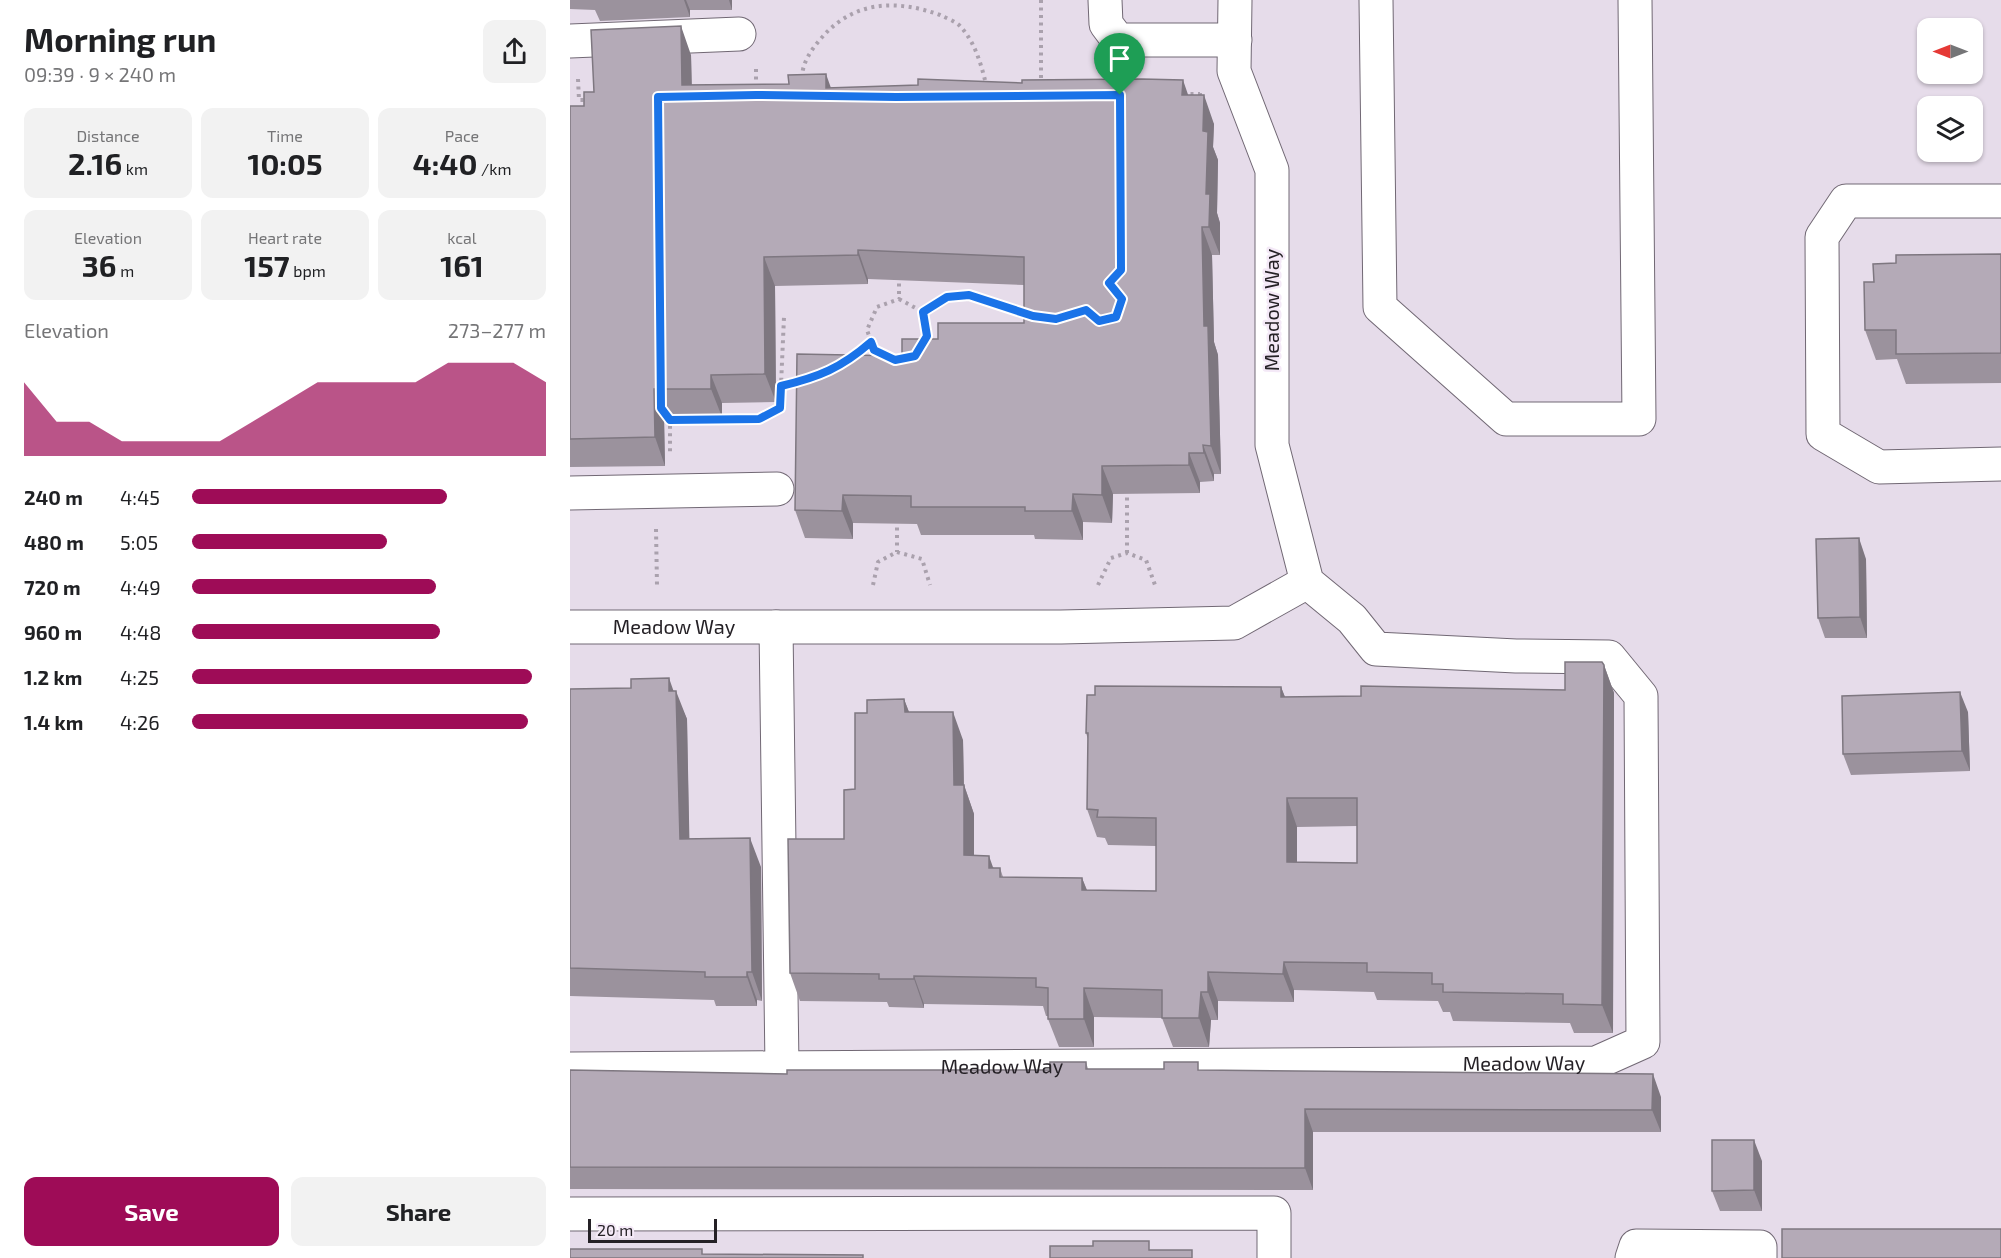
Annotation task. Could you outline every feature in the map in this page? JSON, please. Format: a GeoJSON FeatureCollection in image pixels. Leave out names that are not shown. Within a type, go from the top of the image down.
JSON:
{"type":"FeatureCollection","features":[{"type":"Feature","properties":{"kind":"street"},"geometry":{"type":"LineString","coordinates":[[1105,0],[1106,24],[1118,40],[1234,40]]}},
{"type":"Feature","properties":{"kind":"street","name":"Meadow Way"},"geometry":{"type":"LineString","coordinates":[[570,1069],[1596,1063],[1643,1042],[1641,696],[1609,657],[1516,656],[1376,649],[1352,619],[1307,582],[1272,444],[1272,170],[1234,71],[1235,0]]}},
{"type":"Feature","properties":{"kind":"street"},"geometry":{"type":"LineString","coordinates":[[1376,0],[1380,307],[1506,419],[1639,419],[1635,0]]}},
{"type":"Feature","properties":{"kind":"street"},"geometry":{"type":"LineString","coordinates":[[573,40],[748,47]]}},
{"type":"Feature","properties":{"kind":"street"},"geometry":{"type":"LineString","coordinates":[[2001,201],[1846,201],[1822,237],[1823,434],[1879,467],[2001,464]]}},
{"type":"Feature","properties":{"kind":"street"},"geometry":{"type":"LineString","coordinates":[[570,493],[777,489]]}},
{"type":"Feature","properties":{"kind":"street","name":"Meadow Way"},"geometry":{"type":"LineString","coordinates":[[570,627],[1061,627],[1234,623],[1307,582]]}},
{"type":"Feature","properties":{"kind":"street"},"geometry":{"type":"LineString","coordinates":[[776,627],[782,1067]]}},
{"type":"Feature","properties":{"kind":"street"},"geometry":{"type":"LineString","coordinates":[[570,1214],[1274,1213],[1274,1258]]}},
{"type":"Feature","properties":{"kind":"street"},"geometry":{"type":"LineString","coordinates":[[1632,1258],[1636,1246],[1760,1247],[1760,1258]]}},
{"type":"Feature","properties":{"kind":"path"},"geometry":{"type":"LineString","coordinates":[[1041,0],[1041,84]]}},
{"type":"Feature","properties":{"kind":"path"},"geometry":{"type":"LineString","coordinates":[[802,84],[802,72],[813,47],[837,21],[866,5],[881,1],[905,1],[930,8],[960,26],[980,58],[986,87]]}},
{"type":"Feature","properties":{"kind":"path"},"geometry":{"type":"LineString","coordinates":[[1177,94],[1200,94],[1201,39]]}},
{"type":"Feature","properties":{"kind":"path"},"geometry":{"type":"LineString","coordinates":[[573,40],[579,100],[590,99]]}},
{"type":"Feature","properties":{"kind":"path"},"geometry":{"type":"LineString","coordinates":[[748,47],[756,95]]}},
{"type":"Feature","properties":{"kind":"path"},"geometry":{"type":"LineString","coordinates":[[899,275],[899,299]]}},
{"type":"Feature","properties":{"kind":"path"},"geometry":{"type":"LineString","coordinates":[[923,312],[947,297],[969,295],[1033,316]]}},
{"type":"Feature","properties":{"kind":"path"},"geometry":{"type":"LineString","coordinates":[[899,299],[923,312],[927,336],[915,356],[895,360],[874,350],[867,330],[877,307],[899,299]]}},
{"type":"Feature","properties":{"kind":"path"},"geometry":{"type":"LineString","coordinates":[[658,420],[759,419],[780,408],[784,317]]}},
{"type":"Feature","properties":{"kind":"path"},"geometry":{"type":"LineString","coordinates":[[850,360],[871,342]]}},
{"type":"Feature","properties":{"kind":"path"},"geometry":{"type":"LineString","coordinates":[[895,360],[896,372]]}},
{"type":"Feature","properties":{"kind":"path"},"geometry":{"type":"LineString","coordinates":[[781,386],[802,381]]}},
{"type":"Feature","properties":{"kind":"path"},"geometry":{"type":"LineString","coordinates":[[661,408],[670,420]]}},
{"type":"Feature","properties":{"kind":"path"},"geometry":{"type":"LineString","coordinates":[[1127,481],[1127,553]]}},
{"type":"Feature","properties":{"kind":"path"},"geometry":{"type":"LineString","coordinates":[[897,516],[897,552]]}},
{"type":"Feature","properties":{"kind":"path"},"geometry":{"type":"LineString","coordinates":[[873,585],[878,562],[897,552],[922,559],[930,585]]}},
{"type":"Feature","properties":{"kind":"path"},"geometry":{"type":"LineString","coordinates":[[1098,585],[1111,558],[1127,553],[1146,560],[1155,585]]}},
{"type":"Feature","properties":{"kind":"building"},"geometry":{"type":"Polygon","coordinates":[[[681,26],[682,85],[789,84],[788,75],[826,74],[826,88],[918,85],[918,79],[1022,83],[1022,80],[1142,79],[1183,80],[1182,95],[1204,95],[1203,131],[1208,132],[1206,194],[1210,194],[1209,227],[1202,227],[1204,326],[1208,326],[1211,446],[1203,445],[1204,453],[1189,453],[1189,465],[1102,466],[1102,495],[1073,494],[1072,511],[1025,511],[1025,507],[911,507],[911,496],[843,495],[842,511],[795,510],[797,354],[902,356],[902,339],[938,339],[938,323],[1024,323],[1024,257],[858,250],[858,255],[764,257],[765,374],[711,375],[711,389],[654,389],[655,437],[570,439],[570,106],[584,106],[584,92],[594,92],[591,30],[681,26]]]}},
{"type":"Feature","properties":{"kind":"building"},"geometry":{"type":"Polygon","coordinates":[[[2001,254],[2001,353],[1896,354],[1896,330],[1865,330],[1864,282],[1874,282],[1873,264],[1896,263],[1896,255],[2001,254]]]}},
{"type":"Feature","properties":{"kind":"building"},"geometry":{"type":"Polygon","coordinates":[[[1859,538],[1860,617],[1818,618],[1816,539],[1859,538]]]}},
{"type":"Feature","properties":{"kind":"building"},"geometry":{"type":"Polygon","coordinates":[[[1565,662],[1602,662],[1604,665],[1602,1005],[1563,1004],[1563,994],[1443,992],[1443,984],[1432,984],[1432,973],[1367,972],[1367,963],[1284,962],[1283,974],[1208,972],[1208,992],[1201,992],[1199,1018],[1162,1018],[1162,990],[1084,988],[1084,1019],[1048,1019],[1048,988],[1036,987],[1036,978],[914,976],[914,979],[879,979],[879,974],[790,973],[788,839],[844,839],[844,790],[855,789],[855,713],[867,713],[867,700],[904,699],[905,712],[953,712],[954,785],[964,785],[964,855],[989,856],[989,868],[1000,868],[1000,877],[1082,878],[1082,890],[1156,891],[1156,818],[1097,817],[1098,810],[1087,809],[1087,695],[1095,695],[1095,686],[1281,687],[1281,697],[1361,696],[1361,686],[1565,690],[1565,662]],[[1287,798],[1287,862],[1357,863],[1357,798],[1287,798]]]}},
{"type":"Feature","properties":{"kind":"building"},"geometry":{"type":"Polygon","coordinates":[[[669,678],[669,691],[676,691],[680,839],[750,838],[752,972],[747,972],[747,977],[705,977],[705,972],[570,968],[570,689],[631,688],[631,679],[669,678]]]}},
{"type":"Feature","properties":{"kind":"building"},"geometry":{"type":"Polygon","coordinates":[[[1960,692],[1962,751],[1843,754],[1842,696],[1960,692]]]}},
{"type":"Feature","properties":{"kind":"building"},"geometry":{"type":"Polygon","coordinates":[[[1050,1062],[1086,1062],[1086,1069],[1164,1069],[1164,1062],[1198,1062],[1198,1070],[1653,1074],[1652,1110],[1305,1109],[1305,1168],[570,1167],[570,1070],[787,1074],[787,1070],[1050,1070],[1050,1062]]]}},
{"type":"Feature","properties":{"kind":"building"},"geometry":{"type":"Polygon","coordinates":[[[1712,1140],[1754,1140],[1754,1190],[1712,1191],[1712,1140]]]}},
{"type":"Feature","properties":{"kind":"building"},"geometry":{"type":"Polygon","coordinates":[[[1782,1229],[2001,1229],[2001,1258],[1782,1258],[1782,1229]]]}},
{"type":"Feature","properties":{"kind":"building"},"geometry":{"type":"Polygon","coordinates":[[[1093,1241],[1149,1241],[1149,1250],[1192,1250],[1192,1258],[1050,1258],[1050,1246],[1093,1246],[1093,1241]]]}},
{"type":"Feature","properties":{"kind":"building"},"geometry":{"type":"Polygon","coordinates":[[[570,1249],[702,1249],[702,1254],[863,1255],[863,1258],[570,1258],[570,1249]]]}},
{"type":"Feature","properties":{"kind":"route"},"geometry":{"type":"LineString","coordinates":[[1120,95],[1121,270],[1109,283],[1122,299],[1116,317],[1099,321],[1086,310],[1056,319],[1033,316],[969,295],[947,297],[923,312],[927,336],[915,356],[895,360],[874,350],[871,342],[850,360],[812,378],[781,386],[780,408],[759,419],[670,420],[661,408],[658,97],[1120,95]]}}]}
